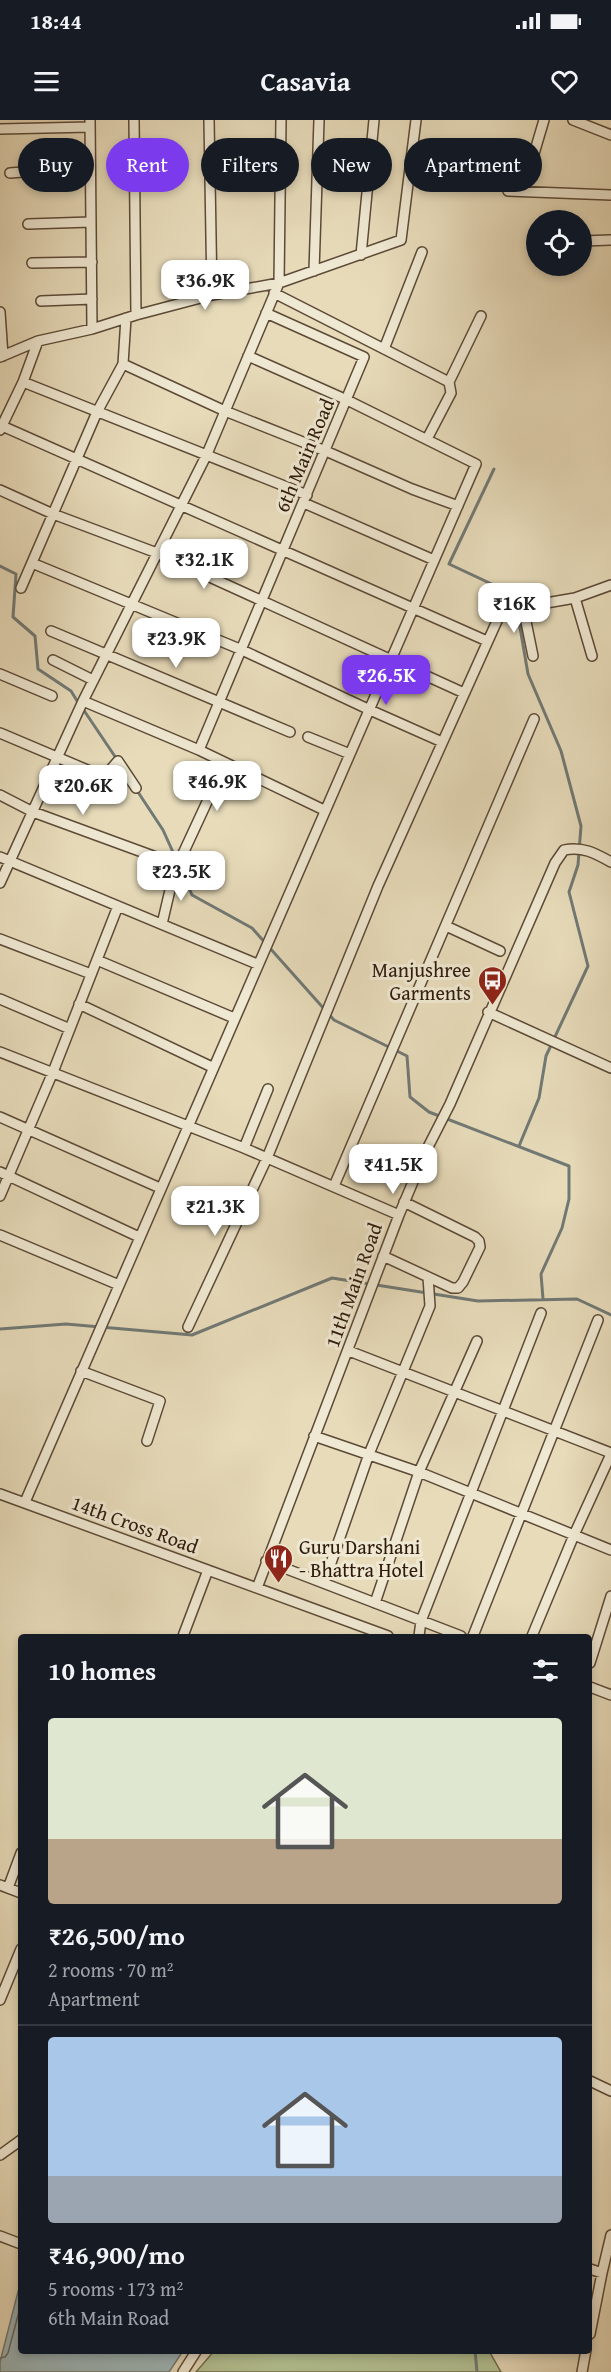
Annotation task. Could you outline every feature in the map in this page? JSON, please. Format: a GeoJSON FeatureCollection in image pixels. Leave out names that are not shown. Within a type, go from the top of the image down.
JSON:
{"type":"FeatureCollection","features":[{"type":"Feature","properties":{"kind":"street"},"geometry":{"type":"LineString","coordinates":[[21,588],[97,412],[123,364],[131,316],[134,120]]}},
{"type":"Feature","properties":{"kind":"street"},"geometry":{"type":"LineString","coordinates":[[209,120],[212,295]]}},
{"type":"Feature","properties":{"kind":"street"},"geometry":{"type":"LineString","coordinates":[[0,883],[5,859],[33,812],[93,680],[207,454],[279,283],[281,120]]}},
{"type":"Feature","properties":{"kind":"street"},"geometry":{"type":"LineString","coordinates":[[314,271],[319,120]]}},
{"type":"Feature","properties":{"kind":"street"},"geometry":{"type":"LineString","coordinates":[[361,255],[374,120]]}},
{"type":"Feature","properties":{"kind":"street"},"geometry":{"type":"LineString","coordinates":[[0,312],[2,356],[38,341],[92,329],[131,316],[212,295],[279,283],[401,240],[416,120]]}},
{"type":"Feature","properties":{"kind":"street"},"geometry":{"type":"LineString","coordinates":[[539,138],[544,120]]}},
{"type":"Feature","properties":{"kind":"street"},"geometry":{"type":"LineString","coordinates":[[573,120],[611,135]]}},
{"type":"Feature","properties":{"kind":"street"},"geometry":{"type":"LineString","coordinates":[[0,129],[90,124]]}},
{"type":"Feature","properties":{"kind":"street"},"geometry":{"type":"LineString","coordinates":[[10,172],[18,172]]}},
{"type":"Feature","properties":{"kind":"street"},"geometry":{"type":"LineString","coordinates":[[90,192],[92,329]]}},
{"type":"Feature","properties":{"kind":"street"},"geometry":{"type":"LineString","coordinates":[[542,192],[611,195]]}},
{"type":"Feature","properties":{"kind":"street"},"geometry":{"type":"LineString","coordinates":[[28,224],[91,222]]}},
{"type":"Feature","properties":{"kind":"street"},"geometry":{"type":"LineString","coordinates":[[592,241],[611,240]]}},
{"type":"Feature","properties":{"kind":"street"},"geometry":{"type":"LineString","coordinates":[[384,349],[422,252]]}},
{"type":"Feature","properties":{"kind":"street"},"geometry":{"type":"LineString","coordinates":[[32,264],[92,262]]}},
{"type":"Feature","properties":{"kind":"street"},"geometry":{"type":"LineString","coordinates":[[274,293],[449,382]]}},
{"type":"Feature","properties":{"kind":"street"},"geometry":{"type":"LineString","coordinates":[[41,301],[92,299]]}},
{"type":"Feature","properties":{"kind":"street","name":"6th Main Road"},"geometry":{"type":"LineString","coordinates":[[199,750],[364,357],[266,313]]}},
{"type":"Feature","properties":{"kind":"street"},"geometry":{"type":"LineString","coordinates":[[427,440],[451,393],[449,382],[481,316]]}},
{"type":"Feature","properties":{"kind":"street"},"geometry":{"type":"LineString","coordinates":[[38,341],[23,382],[1,427],[487,641]]}},
{"type":"Feature","properties":{"kind":"street"},"geometry":{"type":"LineString","coordinates":[[25,1502],[212,1067],[324,810],[393,659],[476,464],[347,400],[248,356]]}},
{"type":"Feature","properties":{"kind":"street"},"geometry":{"type":"LineString","coordinates":[[123,364],[225,411],[458,506]]}},
{"type":"Feature","properties":{"kind":"street"},"geometry":{"type":"LineString","coordinates":[[23,382],[207,454],[434,560]]}},
{"type":"Feature","properties":{"kind":"street"},"geometry":{"type":"LineString","coordinates":[[0,490],[53,514],[157,553],[464,693]]}},
{"type":"Feature","properties":{"kind":"street"},"geometry":{"type":"LineString","coordinates":[[32,563],[242,650],[442,742]]}},
{"type":"Feature","properties":{"kind":"street"},"geometry":{"type":"LineString","coordinates":[[188,1328],[267,1158],[378,886],[501,612],[575,598],[611,585]]}},
{"type":"Feature","properties":{"kind":"street"},"geometry":{"type":"LineString","coordinates":[[515,595],[523,607],[533,656]]}},
{"type":"Feature","properties":{"kind":"street"},"geometry":{"type":"LineString","coordinates":[[575,598],[591,656]]}},
{"type":"Feature","properties":{"kind":"street"},"geometry":{"type":"LineString","coordinates":[[51,631],[290,732]]}},
{"type":"Feature","properties":{"kind":"street"},"geometry":{"type":"LineString","coordinates":[[53,660],[93,680]]}},
{"type":"Feature","properties":{"kind":"street"},"geometry":{"type":"LineString","coordinates":[[0,674],[52,696]]}},
{"type":"Feature","properties":{"kind":"street"},"geometry":{"type":"LineString","coordinates":[[83,701],[199,750],[324,810]]}},
{"type":"Feature","properties":{"kind":"street"},"geometry":{"type":"LineString","coordinates":[[334,1186],[534,719]]}},
{"type":"Feature","properties":{"kind":"street"},"geometry":{"type":"LineString","coordinates":[[0,733],[104,777],[118,761],[136,788]]}},
{"type":"Feature","properties":{"kind":"street"},"geometry":{"type":"LineString","coordinates":[[308,737],[350,754]]}},
{"type":"Feature","properties":{"kind":"street"},"geometry":{"type":"LineString","coordinates":[[162,924],[174,873],[225,763]]}},
{"type":"Feature","properties":{"kind":"street"},"geometry":{"type":"LineString","coordinates":[[0,795],[33,812],[164,860]]}},
{"type":"Feature","properties":{"kind":"street","name":"11th Main Road"},"geometry":{"type":"LineString","coordinates":[[257,1588],[404,1202],[555,863],[564,850],[579,848],[611,862]]}},
{"type":"Feature","properties":{"kind":"street"},"geometry":{"type":"LineString","coordinates":[[5,859],[257,964]]}},
{"type":"Feature","properties":{"kind":"street"},"geometry":{"type":"LineString","coordinates":[[0,1196],[4,1173],[28,1130],[53,1072],[118,906]]}},
{"type":"Feature","properties":{"kind":"street"},"geometry":{"type":"LineString","coordinates":[[446,926],[500,951]]}},
{"type":"Feature","properties":{"kind":"street"},"geometry":{"type":"LineString","coordinates":[[0,939],[91,975]]}},
{"type":"Feature","properties":{"kind":"street"},"geometry":{"type":"LineString","coordinates":[[97,960],[234,1018]]}},
{"type":"Feature","properties":{"kind":"street"},"geometry":{"type":"LineString","coordinates":[[0,999],[70,1029]]}},
{"type":"Feature","properties":{"kind":"street"},"geometry":{"type":"LineString","coordinates":[[80,1004],[212,1067]]}},
{"type":"Feature","properties":{"kind":"street"},"geometry":{"type":"LineString","coordinates":[[488,1012],[610,1065]]}},
{"type":"Feature","properties":{"kind":"street"},"geometry":{"type":"LineString","coordinates":[[0,1052],[244,1148],[399,1215]]}},
{"type":"Feature","properties":{"kind":"street"},"geometry":{"type":"LineString","coordinates":[[244,1148],[268,1089]]}},
{"type":"Feature","properties":{"kind":"street"},"geometry":{"type":"LineString","coordinates":[[0,1118],[160,1188]]}},
{"type":"Feature","properties":{"kind":"street"},"geometry":{"type":"LineString","coordinates":[[4,1173],[139,1237]]}},
{"type":"Feature","properties":{"kind":"street"},"geometry":{"type":"LineString","coordinates":[[383,1256],[452,1288],[458,1288],[464,1282],[480,1247],[475,1237],[404,1202]]}},
{"type":"Feature","properties":{"kind":"street"},"geometry":{"type":"LineString","coordinates":[[0,1235],[119,1285]]}},
{"type":"Feature","properties":{"kind":"street"},"geometry":{"type":"LineString","coordinates":[[324,1583],[369,1454],[430,1306],[428,1277]]}},
{"type":"Feature","properties":{"kind":"street"},"geometry":{"type":"LineString","coordinates":[[419,1634],[421,1621],[541,1313]]}},
{"type":"Feature","properties":{"kind":"street"},"geometry":{"type":"LineString","coordinates":[[474,1634],[598,1320]]}},
{"type":"Feature","properties":{"kind":"street"},"geometry":{"type":"LineString","coordinates":[[375,1604],[419,1472],[477,1341]]}},
{"type":"Feature","properties":{"kind":"street"},"geometry":{"type":"LineString","coordinates":[[349,1351],[611,1453],[533,1634]]}},
{"type":"Feature","properties":{"kind":"street"},"geometry":{"type":"LineString","coordinates":[[81,1371],[160,1401],[147,1441]]}},
{"type":"Feature","properties":{"kind":"street"},"geometry":{"type":"LineString","coordinates":[[314,1436],[419,1472],[611,1550]]}},
{"type":"Feature","properties":{"kind":"street","name":"14th Cross Road"},"geometry":{"type":"LineString","coordinates":[[0,1494],[382,1634]]}},
{"type":"Feature","properties":{"kind":"street"},"geometry":{"type":"LineString","coordinates":[[266,1561],[456,1634]]}},
{"type":"Feature","properties":{"kind":"street"},"geometry":{"type":"LineString","coordinates":[[184,1634],[208,1570]]}},
{"type":"Feature","properties":{"kind":"street"},"geometry":{"type":"LineString","coordinates":[[592,1657],[611,1596]]}},
{"type":"Feature","properties":{"kind":"street"},"geometry":{"type":"LineString","coordinates":[[592,1688],[611,1695]]}},
{"type":"Feature","properties":{"kind":"street"},"geometry":{"type":"LineString","coordinates":[[4,1887],[18,1860]]}},
{"type":"Feature","properties":{"kind":"street"},"geometry":{"type":"LineString","coordinates":[[0,2001],[18,1956]]}},
{"type":"Feature","properties":{"kind":"street"},"geometry":{"type":"LineString","coordinates":[[592,2082],[611,2091]]}},
{"type":"Feature","properties":{"kind":"street"},"geometry":{"type":"LineString","coordinates":[[0,2155],[18,2142]]}},
{"type":"Feature","properties":{"kind":"street"},"geometry":{"type":"LineString","coordinates":[[592,2325],[611,2235]]}},
{"type":"Feature","properties":{"kind":"street"},"geometry":{"type":"LineString","coordinates":[[0,2236],[18,2243]]}},
{"type":"Feature","properties":{"kind":"street"},"geometry":{"type":"LineString","coordinates":[[592,2269],[603,2273]]}},
{"type":"Feature","properties":{"kind":"street"},"geometry":{"type":"LineString","coordinates":[[183,2372],[194,2354]]}},
{"type":"Feature","properties":{"kind":"street"},"geometry":{"type":"LineString","coordinates":[[582,2372],[585,2354]]}},
{"type":"Feature","properties":{"kind":"green space"},"geometry":{"type":"Polygon","coordinates":[[[212,2354],[491,2354],[501,2372],[196,2372],[212,2354]]]}},
{"type":"Feature","properties":{"kind":"water"},"geometry":{"type":"Polygon","coordinates":[[[18,2292],[18,2354],[181,2354],[169,2372],[0,2372],[0,2362],[18,2292]]]}},
{"type":"Feature","properties":{"kind":"waterway"},"geometry":{"type":"LineString","coordinates":[[494,469],[449,564],[515,595]]}},
{"type":"Feature","properties":{"kind":"waterway"},"geometry":{"type":"LineString","coordinates":[[0,566],[16,574],[13,617],[35,636],[38,669],[71,691],[79,704]]}},
{"type":"Feature","properties":{"kind":"waterway"},"geometry":{"type":"LineString","coordinates":[[517,610],[528,674],[561,751],[581,826],[578,865],[569,892],[588,966],[546,1056],[539,1098],[519,1146]]}},
{"type":"Feature","properties":{"kind":"waterway"},"geometry":{"type":"LineString","coordinates":[[83,709],[116,758]]}},
{"type":"Feature","properties":{"kind":"waterway"},"geometry":{"type":"LineString","coordinates":[[136,789],[163,830],[177,861]]}},
{"type":"Feature","properties":{"kind":"waterway"},"geometry":{"type":"LineString","coordinates":[[180,867],[192,895],[252,928],[334,1020],[407,1056],[410,1097],[429,1112],[569,1166],[569,1199],[562,1228],[541,1274],[543,1299]]}},
{"type":"Feature","properties":{"kind":"waterway"},"geometry":{"type":"LineString","coordinates":[[0,1329],[66,1324],[192,1335],[332,1278],[478,1301],[577,1299],[611,1315]]}},
{"type":"Feature","properties":{"kind":"waterway"},"geometry":{"type":"LineString","coordinates":[[475,2354],[477,2372]]}},
{"type":"Feature","properties":{"kind":"place","name":"Manjushree Garments"},"geometry":{"type":"Point","coordinates":[492,1006]}},
{"type":"Feature","properties":{"kind":"place","name":"Guru Darshani - Bhattra Hotel"},"geometry":{"type":"Point","coordinates":[278,1584]}}]}
